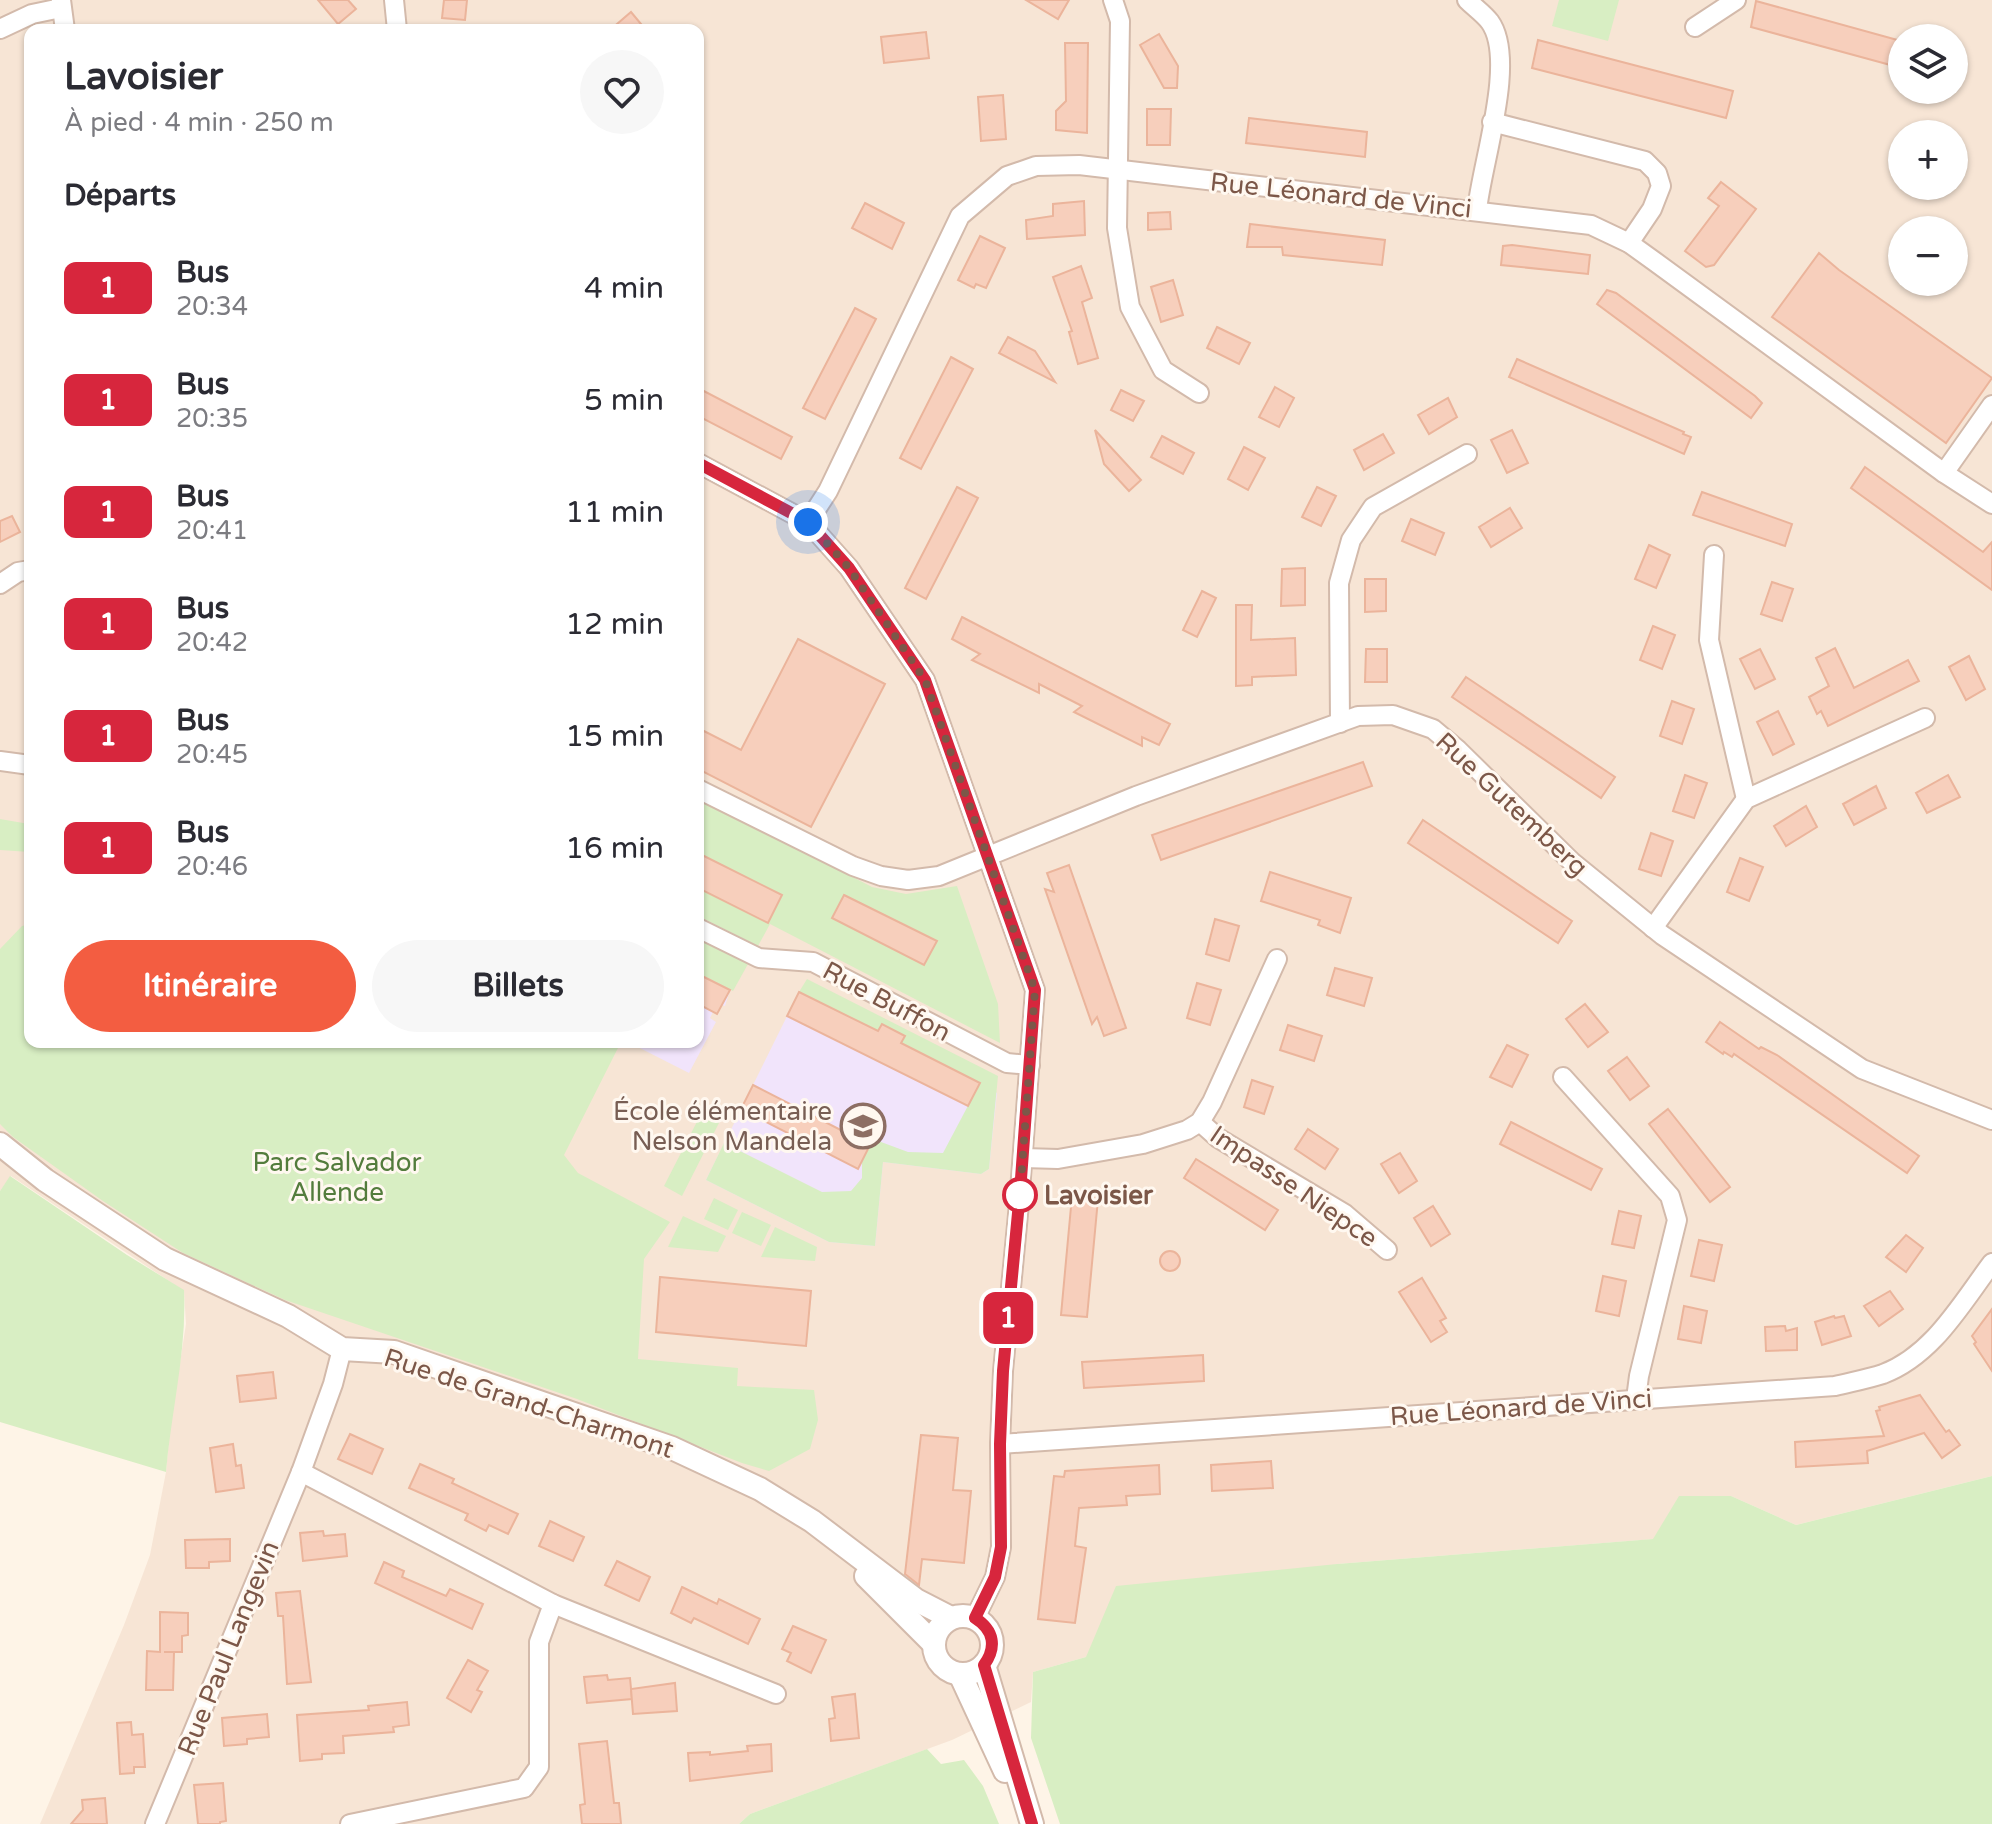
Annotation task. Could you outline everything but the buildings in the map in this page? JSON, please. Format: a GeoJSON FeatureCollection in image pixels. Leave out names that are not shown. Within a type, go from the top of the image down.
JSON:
{"type":"FeatureCollection","features":[{"type":"Feature","properties":{"kind":"street"},"geometry":{"type":"LineString","coordinates":[[394,0],[396,24]]}},
{"type":"Feature","properties":{"kind":"street"},"geometry":{"type":"LineString","coordinates":[[1113,0],[1120,21],[1117,228],[1130,307],[1163,370],[1199,393]]}},
{"type":"Feature","properties":{"kind":"street"},"geometry":{"type":"LineString","coordinates":[[1467,0],[1491,23],[1501,55],[1499,92],[1477,210]]}},
{"type":"Feature","properties":{"kind":"street"},"geometry":{"type":"LineString","coordinates":[[1695,27],[1736,0]]}},
{"type":"Feature","properties":{"kind":"street"},"geometry":{"type":"LineString","coordinates":[[0,29],[61,4],[64,24]]}},
{"type":"Feature","properties":{"kind":"street"},"geometry":{"type":"LineString","coordinates":[[1492,122],[1651,164],[1661,186],[1652,209],[1629,243]]}},
{"type":"Feature","properties":{"kind":"street","name":"Rue Léonard de Vinci"},"geometry":{"type":"LineString","coordinates":[[808,522],[828,491],[960,216],[1007,176],[1036,166],[1079,165],[1591,225],[1629,243],[1944,473],[1992,504]]}},
{"type":"Feature","properties":{"kind":"street"},"geometry":{"type":"LineString","coordinates":[[1944,473],[1992,405]]}},
{"type":"Feature","properties":{"kind":"street"},"geometry":{"type":"LineString","coordinates":[[1340,723],[1339,583],[1351,540],[1373,507],[1467,454]]}},
{"type":"Feature","properties":{"kind":"street"},"geometry":{"type":"LineString","coordinates":[[704,466],[808,522],[849,568],[925,680],[1035,990],[1003,1371],[1001,1547],[995,1577],[975,1618]]}},
{"type":"Feature","properties":{"kind":"street"},"geometry":{"type":"LineString","coordinates":[[1714,555],[1709,640],[1746,799]]}},
{"type":"Feature","properties":{"kind":"street"},"geometry":{"type":"LineString","coordinates":[[0,584],[24,571]]}},
{"type":"Feature","properties":{"kind":"street","name":"Rue Gutemberg"},"geometry":{"type":"LineString","coordinates":[[704,792],[853,866],[881,876],[908,880],[939,876],[1136,796],[1358,716],[1393,715],[1433,729],[1572,862],[1653,928],[1862,1069],[1992,1120]]}},
{"type":"Feature","properties":{"kind":"street"},"geometry":{"type":"LineString","coordinates":[[1653,928],[1746,799],[1925,718]]}},
{"type":"Feature","properties":{"kind":"street"},"geometry":{"type":"LineString","coordinates":[[0,761],[24,764]]}},
{"type":"Feature","properties":{"kind":"street","name":"Rue Buffon"},"geometry":{"type":"LineString","coordinates":[[704,931],[759,958],[813,962],[1007,1063],[1030,1065]]}},
{"type":"Feature","properties":{"kind":"street","name":"Impasse Niepce"},"geometry":{"type":"LineString","coordinates":[[1023,1158],[1058,1159],[1143,1144],[1187,1130],[1200,1122],[1277,959]]}},
{"type":"Feature","properties":{"kind":"street"},"geometry":{"type":"LineString","coordinates":[[1563,1077],[1670,1196],[1677,1220],[1636,1399]]}},
{"type":"Feature","properties":{"kind":"street","name":"Impasse Niepce"},"geometry":{"type":"LineString","coordinates":[[1200,1122],[1218,1138],[1345,1214],[1387,1250]]}},
{"type":"Feature","properties":{"kind":"street","name":"Rue de Grand-Charmont"},"geometry":{"type":"LineString","coordinates":[[0,1144],[45,1180],[165,1259],[288,1316],[342,1349],[394,1352],[672,1448],[760,1489],[812,1521],[916,1600],[951,1618]]}},
{"type":"Feature","properties":{"kind":"street","name":"Rue Léonard de Vinci"},"geometry":{"type":"LineString","coordinates":[[1000,1444],[1835,1386],[1884,1373],[1918,1355],[1934,1339],[1992,1263]]}},
{"type":"Feature","properties":{"kind":"street","name":"Rue Paul Langevin"},"geometry":{"type":"LineString","coordinates":[[155,1824],[301,1472],[333,1384],[342,1349]]}},
{"type":"Feature","properties":{"kind":"street"},"geometry":{"type":"LineString","coordinates":[[301,1472],[553,1604],[776,1694]]}},
{"type":"Feature","properties":{"kind":"street","name":"Rue de Grand-Charmont"},"geometry":{"type":"LineString","coordinates":[[812,1521],[933,1643]]}},
{"type":"Feature","properties":{"kind":"street"},"geometry":{"type":"LineString","coordinates":[[350,1824],[524,1788],[539,1767],[539,1642],[553,1604]]}},
{"type":"Feature","properties":{"kind":"street"},"geometry":{"type":"LineString","coordinates":[[967,1615],[975,1618],[983,1623],[992,1639],[992,1649],[984,1665],[977,1671],[960,1674],[944,1667],[938,1660],[933,1643],[939,1628],[951,1618],[967,1615]]}},
{"type":"Feature","properties":{"kind":"street"},"geometry":{"type":"LineString","coordinates":[[984,1665],[1031,1824]]}},
{"type":"Feature","properties":{"kind":"street"},"geometry":{"type":"LineString","coordinates":[[960,1674],[1031,1824]]}},
{"type":"Feature","properties":{"kind":"shaded area"},"geometry":{"type":"Polygon","coordinates":[[[0,0],[1992,0],[1992,1476],[1796,1525],[1731,1496],[1654,1539],[1337,1564],[1086,1657],[1033,1672],[1031,1702],[952,1740],[750,1814],[739,1824],[40,1824],[124,1625],[150,1555],[166,1472],[186,1324],[184,1291],[11,1176],[0,1191],[0,0]]]}},
{"type":"Feature","properties":{"kind":"shaded area"},"geometry":{"type":"Polygon","coordinates":[[[704,977],[730,990],[725,1006],[722,1005],[717,1014],[713,1012],[710,1018],[716,1022],[704,1045],[704,977]]]}},
{"type":"Feature","properties":{"kind":"shaded area","name":"École élémentaire Nelson Mandela"},"geometry":{"type":"Polygon","coordinates":[[[799,992],[878,1031],[882,1024],[905,1036],[901,1043],[997,1093],[989,1169],[981,1174],[883,1162],[875,1246],[829,1242],[706,1180],[799,992]]]}},
{"type":"Feature","properties":{"kind":"shaded area"},"geometry":{"type":"Polygon","coordinates":[[[640,1048],[702,1048],[689,1073],[640,1048]]]}},
{"type":"Feature","properties":{"kind":"green space"},"geometry":{"type":"Polygon","coordinates":[[[1559,0],[1619,0],[1608,41],[1552,26],[1559,0]]]}},
{"type":"Feature","properties":{"kind":"green space"},"geometry":{"type":"Polygon","coordinates":[[[704,800],[872,887],[906,894],[957,886],[998,1004],[1000,1043],[770,924],[758,946],[704,919],[704,800]]]}},
{"type":"Feature","properties":{"kind":"green space"},"geometry":{"type":"Polygon","coordinates":[[[0,819],[24,823],[24,852],[0,850],[0,819]]]}},
{"type":"Feature","properties":{"kind":"green space","name":"Parc Salvador Allende"},"geometry":{"type":"Polygon","coordinates":[[[22,926],[24,1048],[618,1048],[564,1155],[578,1173],[670,1222],[644,1259],[638,1359],[738,1368],[737,1386],[814,1390],[818,1420],[810,1449],[769,1471],[742,1463],[577,1399],[285,1300],[183,1253],[103,1201],[13,1137],[0,1124],[0,949],[22,926]]]}},
{"type":"Feature","properties":{"kind":"green space"},"geometry":{"type":"Polygon","coordinates":[[[704,941],[748,964],[733,991],[704,976],[704,941]]]}},
{"type":"Feature","properties":{"kind":"green space"},"geometry":{"type":"Polygon","coordinates":[[[807,979],[998,1076],[989,1169],[981,1174],[883,1162],[875,1246],[829,1242],[706,1180],[724,1143],[822,1192],[851,1191],[862,1178],[862,1162],[873,1139],[908,1152],[943,1153],[980,1083],[901,1043],[904,1036],[882,1024],[878,1031],[799,992],[807,979]]]}},
{"type":"Feature","properties":{"kind":"green space"},"geometry":{"type":"Polygon","coordinates":[[[704,1108],[722,1117],[682,1196],[664,1186],[704,1108]]]}},
{"type":"Feature","properties":{"kind":"green space"},"geometry":{"type":"Polygon","coordinates":[[[10,1176],[184,1290],[181,1359],[166,1472],[0,1422],[0,1191],[10,1176]]]}},
{"type":"Feature","properties":{"kind":"green space"},"geometry":{"type":"Polygon","coordinates":[[[714,1198],[738,1210],[728,1230],[704,1219],[714,1198]]]}},
{"type":"Feature","properties":{"kind":"green space"},"geometry":{"type":"Polygon","coordinates":[[[742,1212],[771,1225],[761,1246],[732,1233],[742,1212]]]}},
{"type":"Feature","properties":{"kind":"green space"},"geometry":{"type":"Polygon","coordinates":[[[683,1216],[726,1236],[718,1252],[668,1247],[683,1216]]]}},
{"type":"Feature","properties":{"kind":"green space"},"geometry":{"type":"Polygon","coordinates":[[[775,1227],[817,1247],[815,1261],[761,1257],[775,1227]]]}},
{"type":"Feature","properties":{"kind":"green space"},"geometry":{"type":"Polygon","coordinates":[[[1992,1476],[1992,1824],[1060,1824],[1031,1738],[1033,1672],[1086,1657],[1116,1586],[1337,1564],[1653,1539],[1679,1496],[1731,1496],[1796,1525],[1992,1476]]]}},
{"type":"Feature","properties":{"kind":"green space"},"geometry":{"type":"Polygon","coordinates":[[[927,1749],[941,1764],[964,1760],[983,1786],[999,1824],[739,1824],[750,1814],[927,1749]]]}},
{"type":"Feature","properties":{"kind":"bus line","name":"1"},"geometry":{"type":"LineString","coordinates":[[704,466],[808,522],[849,568],[925,680],[1035,990],[1003,1371],[1001,1547],[995,1577],[975,1618],[983,1623],[992,1639],[990,1658],[984,1665],[1032,1824]]}},
{"type":"Feature","properties":{"kind":"place","name":"École élémentaire Nelson Mandela"},"geometry":{"type":"Point","coordinates":[863,1126]}},
{"type":"Feature","properties":{"kind":"place","name":"Lavoisier"},"geometry":{"type":"Point","coordinates":[1020,1195]}},
{"type":"Feature","properties":{"kind":"route"},"geometry":{"type":"LineString","coordinates":[[808,522],[849,568],[925,680],[1035,990],[1020,1195]]}}]}
